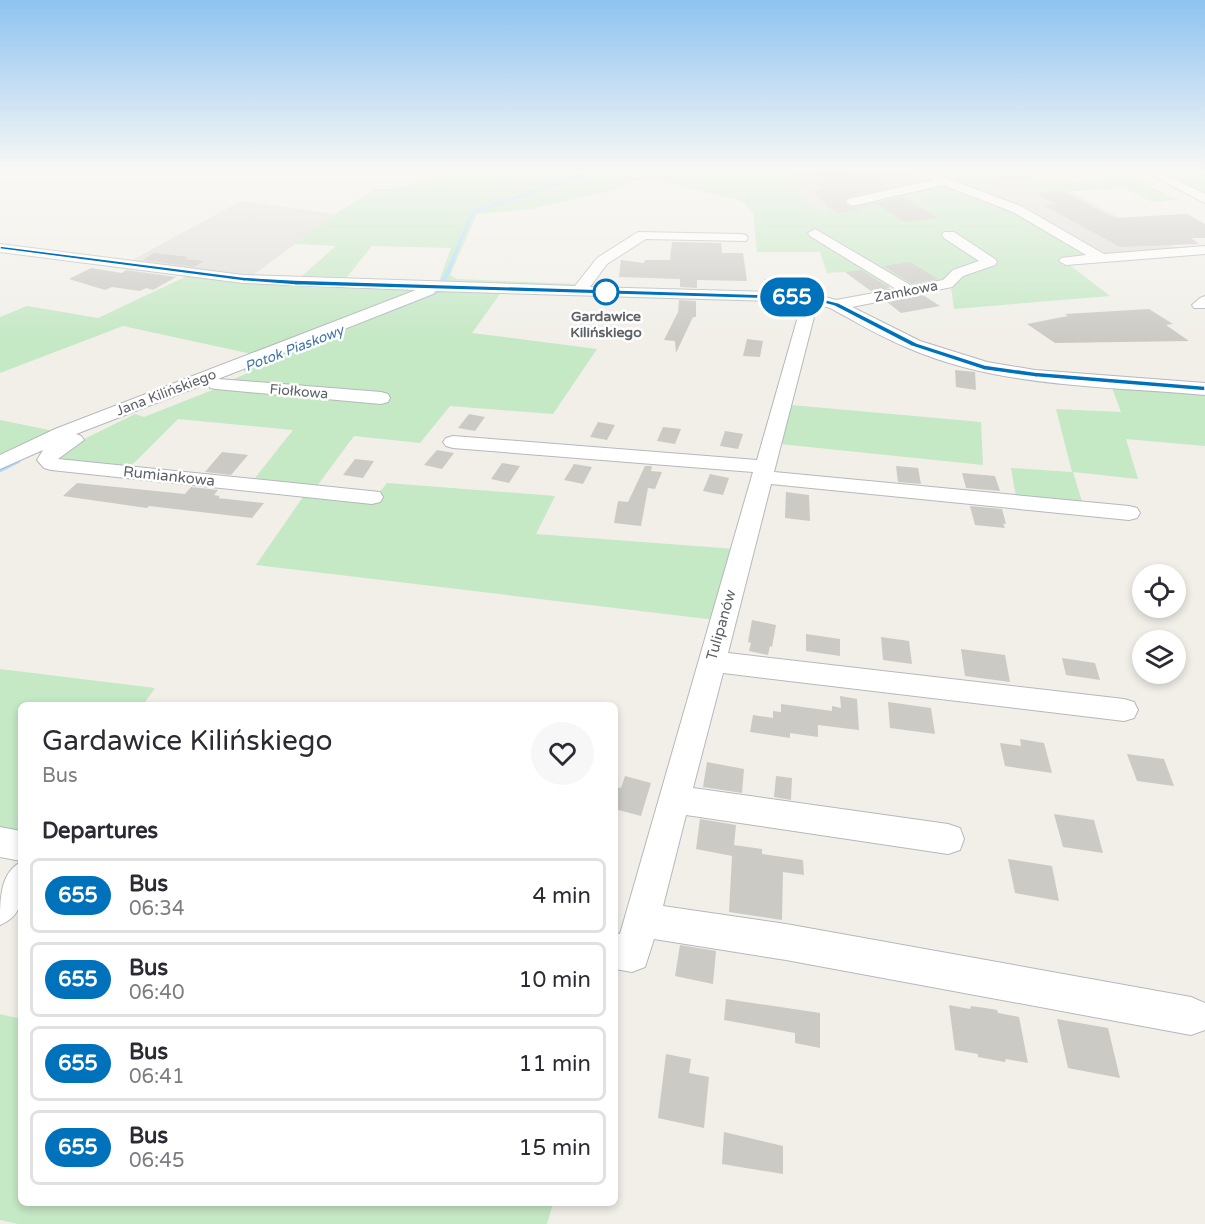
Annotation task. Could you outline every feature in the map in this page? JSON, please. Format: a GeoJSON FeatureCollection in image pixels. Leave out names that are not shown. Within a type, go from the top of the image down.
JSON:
{"type":"FeatureCollection","features":[{"type":"Feature","properties":{"kind":"street"},"geometry":{"type":"LineString","coordinates":[[1046,226],[1101,258]]}},
{"type":"Feature","properties":{"kind":"street"},"geometry":{"type":"LineString","coordinates":[[815,233],[910,291]]}},
{"type":"Feature","properties":{"kind":"street"},"geometry":{"type":"LineString","coordinates":[[580,291],[584,282],[602,261],[643,235],[741,238]]}},
{"type":"Feature","properties":{"kind":"street","name":"Zamkowa"},"geometry":{"type":"LineString","coordinates":[[827,302],[947,284],[958,273],[990,262],[949,235]]}},
{"type":"Feature","properties":{"kind":"street"},"geometry":{"type":"LineString","coordinates":[[0,248],[243,279],[827,302],[914,345],[984,367],[1035,375],[1205,389]]}},
{"type":"Feature","properties":{"kind":"street"},"geometry":{"type":"LineString","coordinates":[[1066,261],[1205,250]]}},
{"type":"Feature","properties":{"kind":"street","name":"Jana Kilińskiego"},"geometry":{"type":"LineString","coordinates":[[0,463],[62,433],[425,293],[434,287]]}},
{"type":"Feature","properties":{"kind":"street","name":"Tulipanów"},"geometry":{"type":"LineString","coordinates":[[629,942],[674,799],[807,313],[827,302]]}},
{"type":"Feature","properties":{"kind":"street","name":"Fiołkowa"},"geometry":{"type":"LineString","coordinates":[[134,405],[148,412],[243,373]]}},
{"type":"Feature","properties":{"kind":"street","name":"Fiołkowa"},"geometry":{"type":"LineString","coordinates":[[216,384],[381,398]]}},
{"type":"Feature","properties":{"kind":"street","name":"Rumiankowa"},"geometry":{"type":"LineString","coordinates":[[110,414],[103,424],[52,452],[47,460],[51,464],[372,497]]}},
{"type":"Feature","properties":{"kind":"street"},"geometry":{"type":"LineString","coordinates":[[453,442],[765,472],[1129,513]]}},
{"type":"Feature","properties":{"kind":"street"},"geometry":{"type":"LineString","coordinates":[[711,661],[1124,710]]}},
{"type":"Feature","properties":{"kind":"street"},"geometry":{"type":"LineString","coordinates":[[674,799],[948,838]]}},
{"type":"Feature","properties":{"kind":"street"},"geometry":{"type":"LineString","coordinates":[[0,842],[18,845]]}},
{"type":"Feature","properties":{"kind":"street"},"geometry":{"type":"LineString","coordinates":[[0,908],[18,882]]}},
{"type":"Feature","properties":{"kind":"street"},"geometry":{"type":"LineString","coordinates":[[629,942],[786,942],[1191,1016]]}},
{"type":"Feature","properties":{"kind":"shaded area"},"geometry":{"type":"Polygon","coordinates":[[[195,226],[319,226],[252,276],[125,264],[195,226]]]}},
{"type":"Feature","properties":{"kind":"shaded area"},"geometry":{"type":"Polygon","coordinates":[[[1041,226],[1135,226],[1178,249],[1100,256],[1041,226]]]}},
{"type":"Feature","properties":{"kind":"green space"},"geometry":{"type":"Polygon","coordinates":[[[318,226],[472,226],[450,275],[457,279],[577,284],[569,287],[438,284],[451,248],[372,246],[347,277],[302,276],[336,246],[294,244],[318,226]]]}},
{"type":"Feature","properties":{"kind":"green space"},"geometry":{"type":"Polygon","coordinates":[[[754,226],[1040,226],[1099,260],[1067,263],[1110,296],[954,309],[951,287],[925,291],[909,283],[886,287],[891,292],[875,294],[845,272],[827,273],[820,252],[757,252],[754,226]]]}},
{"type":"Feature","properties":{"kind":"green space"},"geometry":{"type":"Polygon","coordinates":[[[187,276],[275,284],[419,290],[252,354],[123,326],[0,373],[0,317],[27,306],[98,318],[187,276]]]}},
{"type":"Feature","properties":{"kind":"green space"},"geometry":{"type":"Polygon","coordinates":[[[451,290],[502,291],[472,333],[597,349],[553,414],[450,406],[420,443],[354,436],[317,486],[379,493],[387,483],[555,496],[536,534],[735,549],[716,620],[256,565],[305,494],[315,487],[255,478],[293,430],[178,419],[131,466],[60,460],[57,456],[70,446],[135,414],[144,417],[233,382],[234,379],[248,373],[238,367],[435,293],[451,290]]]}},
{"type":"Feature","properties":{"kind":"green space"},"geometry":{"type":"Polygon","coordinates":[[[1111,385],[1205,392],[1205,446],[1126,439],[1138,479],[1073,472],[1083,505],[1016,497],[1011,468],[1072,472],[1056,409],[1121,412],[1111,385]]]}},
{"type":"Feature","properties":{"kind":"green space"},"geometry":{"type":"Polygon","coordinates":[[[791,405],[981,422],[983,465],[780,444],[791,405]]]}},
{"type":"Feature","properties":{"kind":"green space"},"geometry":{"type":"Polygon","coordinates":[[[0,420],[54,431],[0,458],[0,420]]]}},
{"type":"Feature","properties":{"kind":"green space"},"geometry":{"type":"Polygon","coordinates":[[[0,669],[155,688],[145,702],[18,702],[18,832],[0,830],[0,669]]]}},
{"type":"Feature","properties":{"kind":"green space"},"geometry":{"type":"Polygon","coordinates":[[[0,1014],[18,1018],[18,1206],[552,1206],[547,1224],[18,1224],[0,1220],[0,1014]]]}},
{"type":"Feature","properties":{"kind":"building"},"geometry":{"type":"Polygon","coordinates":[[[1082,226],[1205,226],[1205,238],[1191,238],[1199,244],[1120,247],[1082,226]]]}},
{"type":"Feature","properties":{"kind":"building"},"geometry":{"type":"Polygon","coordinates":[[[672,242],[721,243],[722,253],[743,253],[747,281],[697,280],[697,288],[680,287],[680,279],[619,277],[621,260],[644,263],[645,260],[670,260],[672,242]]]}},
{"type":"Feature","properties":{"kind":"building"},"geometry":{"type":"Polygon","coordinates":[[[154,253],[204,261],[194,267],[143,260],[154,253]]]}},
{"type":"Feature","properties":{"kind":"building"},"geometry":{"type":"Polygon","coordinates":[[[910,262],[938,279],[912,284],[883,266],[910,262]]]}},
{"type":"Feature","properties":{"kind":"building"},"geometry":{"type":"Polygon","coordinates":[[[91,268],[176,277],[153,290],[146,288],[140,291],[112,287],[105,290],[69,279],[91,268]]]}},
{"type":"Feature","properties":{"kind":"building"},"geometry":{"type":"Polygon","coordinates":[[[861,270],[890,288],[871,291],[845,272],[861,270]]]}},
{"type":"Feature","properties":{"kind":"building"},"geometry":{"type":"Polygon","coordinates":[[[764,279],[793,280],[791,290],[767,290],[764,279]]]}},
{"type":"Feature","properties":{"kind":"building"},"geometry":{"type":"Polygon","coordinates":[[[923,295],[940,306],[901,313],[887,302],[923,295]]]}},
{"type":"Feature","properties":{"kind":"building"},"geometry":{"type":"Polygon","coordinates":[[[679,300],[696,301],[696,317],[693,317],[676,353],[675,341],[664,340],[678,312],[679,300]]]}},
{"type":"Feature","properties":{"kind":"building"},"geometry":{"type":"Polygon","coordinates":[[[769,303],[789,304],[787,315],[771,314],[769,303]]]}},
{"type":"Feature","properties":{"kind":"building"},"geometry":{"type":"Polygon","coordinates":[[[1149,309],[1173,324],[1166,325],[1189,341],[1055,343],[1027,324],[1068,316],[1065,314],[1149,309]]]}},
{"type":"Feature","properties":{"kind":"building"},"geometry":{"type":"Polygon","coordinates":[[[747,339],[763,341],[760,357],[743,356],[747,339]]]}},
{"type":"Feature","properties":{"kind":"building"},"geometry":{"type":"Polygon","coordinates":[[[955,370],[975,372],[976,390],[956,387],[955,370]]]}},
{"type":"Feature","properties":{"kind":"building"},"geometry":{"type":"Polygon","coordinates":[[[469,414],[485,417],[475,431],[458,428],[469,414]]]}},
{"type":"Feature","properties":{"kind":"building"},"geometry":{"type":"Polygon","coordinates":[[[598,422],[615,425],[607,440],[590,437],[598,422]]]}},
{"type":"Feature","properties":{"kind":"building"},"geometry":{"type":"Polygon","coordinates":[[[663,427],[681,429],[675,444],[657,441],[663,427]]]}},
{"type":"Feature","properties":{"kind":"building"},"geometry":{"type":"Polygon","coordinates":[[[725,431],[743,434],[738,449],[720,446],[725,431]]]}},
{"type":"Feature","properties":{"kind":"building"},"geometry":{"type":"Polygon","coordinates":[[[437,450],[454,453],[442,469],[424,465],[437,450]]]}},
{"type":"Feature","properties":{"kind":"building"},"geometry":{"type":"Polygon","coordinates":[[[222,452],[248,455],[231,475],[205,472],[222,452]]]}},
{"type":"Feature","properties":{"kind":"building"},"geometry":{"type":"Polygon","coordinates":[[[355,459],[374,461],[363,478],[343,475],[355,459]]]}},
{"type":"Feature","properties":{"kind":"building"},"geometry":{"type":"Polygon","coordinates":[[[502,463],[520,466],[509,483],[491,479],[502,463]]]}},
{"type":"Feature","properties":{"kind":"building"},"geometry":{"type":"Polygon","coordinates":[[[574,464],[592,467],[583,484],[564,480],[574,464]]]}},
{"type":"Feature","properties":{"kind":"building"},"geometry":{"type":"Polygon","coordinates":[[[645,466],[652,466],[651,471],[662,472],[655,489],[648,488],[641,526],[614,523],[618,501],[628,502],[645,466]]]}},
{"type":"Feature","properties":{"kind":"building"},"geometry":{"type":"Polygon","coordinates":[[[896,466],[918,468],[921,484],[898,482],[896,466]]]}},
{"type":"Feature","properties":{"kind":"building"},"geometry":{"type":"Polygon","coordinates":[[[962,473],[995,476],[1000,491],[966,488],[962,473]]]}},
{"type":"Feature","properties":{"kind":"building"},"geometry":{"type":"Polygon","coordinates":[[[710,474],[729,478],[723,495],[703,491],[710,474]]]}},
{"type":"Feature","properties":{"kind":"building"},"geometry":{"type":"Polygon","coordinates":[[[77,483],[185,494],[191,487],[218,490],[214,495],[220,496],[218,498],[264,503],[252,518],[149,506],[147,508],[63,496],[77,483]]]}},
{"type":"Feature","properties":{"kind":"building"},"geometry":{"type":"Polygon","coordinates":[[[786,492],[809,495],[810,521],[785,518],[786,492]]]}},
{"type":"Feature","properties":{"kind":"building"},"geometry":{"type":"Polygon","coordinates":[[[970,506],[1002,509],[1005,528],[975,525],[970,506]]]}},
{"type":"Feature","properties":{"kind":"building"},"geometry":{"type":"Polygon","coordinates":[[[752,620],[776,625],[772,647],[770,646],[768,655],[749,651],[751,643],[748,642],[752,620]]]}},
{"type":"Feature","properties":{"kind":"building"},"geometry":{"type":"Polygon","coordinates":[[[806,634],[840,639],[840,656],[806,651],[806,634]]]}},
{"type":"Feature","properties":{"kind":"building"},"geometry":{"type":"Polygon","coordinates":[[[881,637],[909,641],[912,664],[883,660],[881,637]]]}},
{"type":"Feature","properties":{"kind":"building"},"geometry":{"type":"Polygon","coordinates":[[[961,649],[1005,655],[1010,682],[965,676],[961,649]]]}},
{"type":"Feature","properties":{"kind":"building"},"geometry":{"type":"Polygon","coordinates":[[[1062,658],[1095,663],[1100,680],[1066,675],[1062,658]]]}},
{"type":"Feature","properties":{"kind":"building"},"geometry":{"type":"Polygon","coordinates":[[[840,696],[857,699],[859,730],[818,725],[818,737],[790,733],[790,738],[750,732],[753,715],[773,718],[773,711],[781,712],[781,704],[832,711],[832,706],[841,708],[840,696]]]}},
{"type":"Feature","properties":{"kind":"building"},"geometry":{"type":"Polygon","coordinates":[[[888,702],[931,708],[935,734],[890,728],[888,702]]]}},
{"type":"Feature","properties":{"kind":"building"},"geometry":{"type":"Polygon","coordinates":[[[1020,739],[1044,743],[1052,773],[1005,766],[1000,743],[1021,746],[1020,739]]]}},
{"type":"Feature","properties":{"kind":"building"},"geometry":{"type":"Polygon","coordinates":[[[1127,754],[1164,759],[1174,786],[1137,781],[1127,754]]]}},
{"type":"Feature","properties":{"kind":"building"},"geometry":{"type":"Polygon","coordinates":[[[707,762],[744,769],[742,793],[703,787],[707,762]]]}},
{"type":"Feature","properties":{"kind":"building"},"geometry":{"type":"Polygon","coordinates":[[[625,776],[651,783],[641,816],[618,810],[618,788],[621,788],[625,776]]]}},
{"type":"Feature","properties":{"kind":"building"},"geometry":{"type":"Polygon","coordinates":[[[776,776],[792,778],[791,800],[774,797],[776,776]]]}},
{"type":"Feature","properties":{"kind":"building"},"geometry":{"type":"Polygon","coordinates":[[[1054,814],[1094,820],[1103,853],[1063,847],[1054,814]]]}},
{"type":"Feature","properties":{"kind":"building"},"geometry":{"type":"Polygon","coordinates":[[[700,819],[736,825],[734,845],[762,849],[762,854],[803,860],[804,875],[783,872],[782,920],[729,912],[732,856],[696,849],[700,819]]]}},
{"type":"Feature","properties":{"kind":"building"},"geometry":{"type":"Polygon","coordinates":[[[1008,859],[1052,866],[1059,901],[1015,893],[1008,859]]]}},
{"type":"Feature","properties":{"kind":"building"},"geometry":{"type":"Polygon","coordinates":[[[680,945],[716,951],[713,984],[675,976],[680,945]]]}},
{"type":"Feature","properties":{"kind":"building"},"geometry":{"type":"Polygon","coordinates":[[[726,999],[820,1013],[820,1048],[795,1043],[795,1033],[724,1020],[726,999]]]}},
{"type":"Feature","properties":{"kind":"building"},"geometry":{"type":"Polygon","coordinates":[[[949,1005],[970,1009],[971,1006],[997,1010],[998,1013],[1019,1017],[1028,1063],[1006,1059],[1005,1062],[955,1050],[949,1005]]]}},
{"type":"Feature","properties":{"kind":"building"},"geometry":{"type":"Polygon","coordinates":[[[1057,1019],[1108,1028],[1120,1078],[1068,1068],[1057,1019]]]}},
{"type":"Feature","properties":{"kind":"building"},"geometry":{"type":"Polygon","coordinates":[[[666,1054],[691,1059],[689,1073],[709,1077],[704,1128],[658,1118],[666,1054]]]}},
{"type":"Feature","properties":{"kind":"building"},"geometry":{"type":"Polygon","coordinates":[[[724,1132],[783,1146],[783,1174],[722,1164],[724,1132]]]}},
{"type":"Feature","properties":{"kind":"waterway","name":"Potok Piaskowy"},"geometry":{"type":"LineString","coordinates":[[452,261],[467,226]]}},
{"type":"Feature","properties":{"kind":"waterway","name":"Potok Piaskowy"},"geometry":{"type":"LineString","coordinates":[[443,282],[453,260]]}},
{"type":"Feature","properties":{"kind":"waterway","name":"Potok Piaskowy"},"geometry":{"type":"LineString","coordinates":[[386,312],[439,291]]}},
{"type":"Feature","properties":{"kind":"waterway","name":"Potok Piaskowy"},"geometry":{"type":"LineString","coordinates":[[0,470],[18,461]]}},
{"type":"Feature","properties":{"kind":"bus line","name":"655"},"geometry":{"type":"LineString","coordinates":[[0,248],[243,279],[811,298],[836,305],[914,345],[946,357],[984,367],[1035,375],[1205,389]]}},
{"type":"Feature","properties":{"kind":"place","name":"Gardawice Kilińskiego"},"geometry":{"type":"Point","coordinates":[606,292]}}]}
